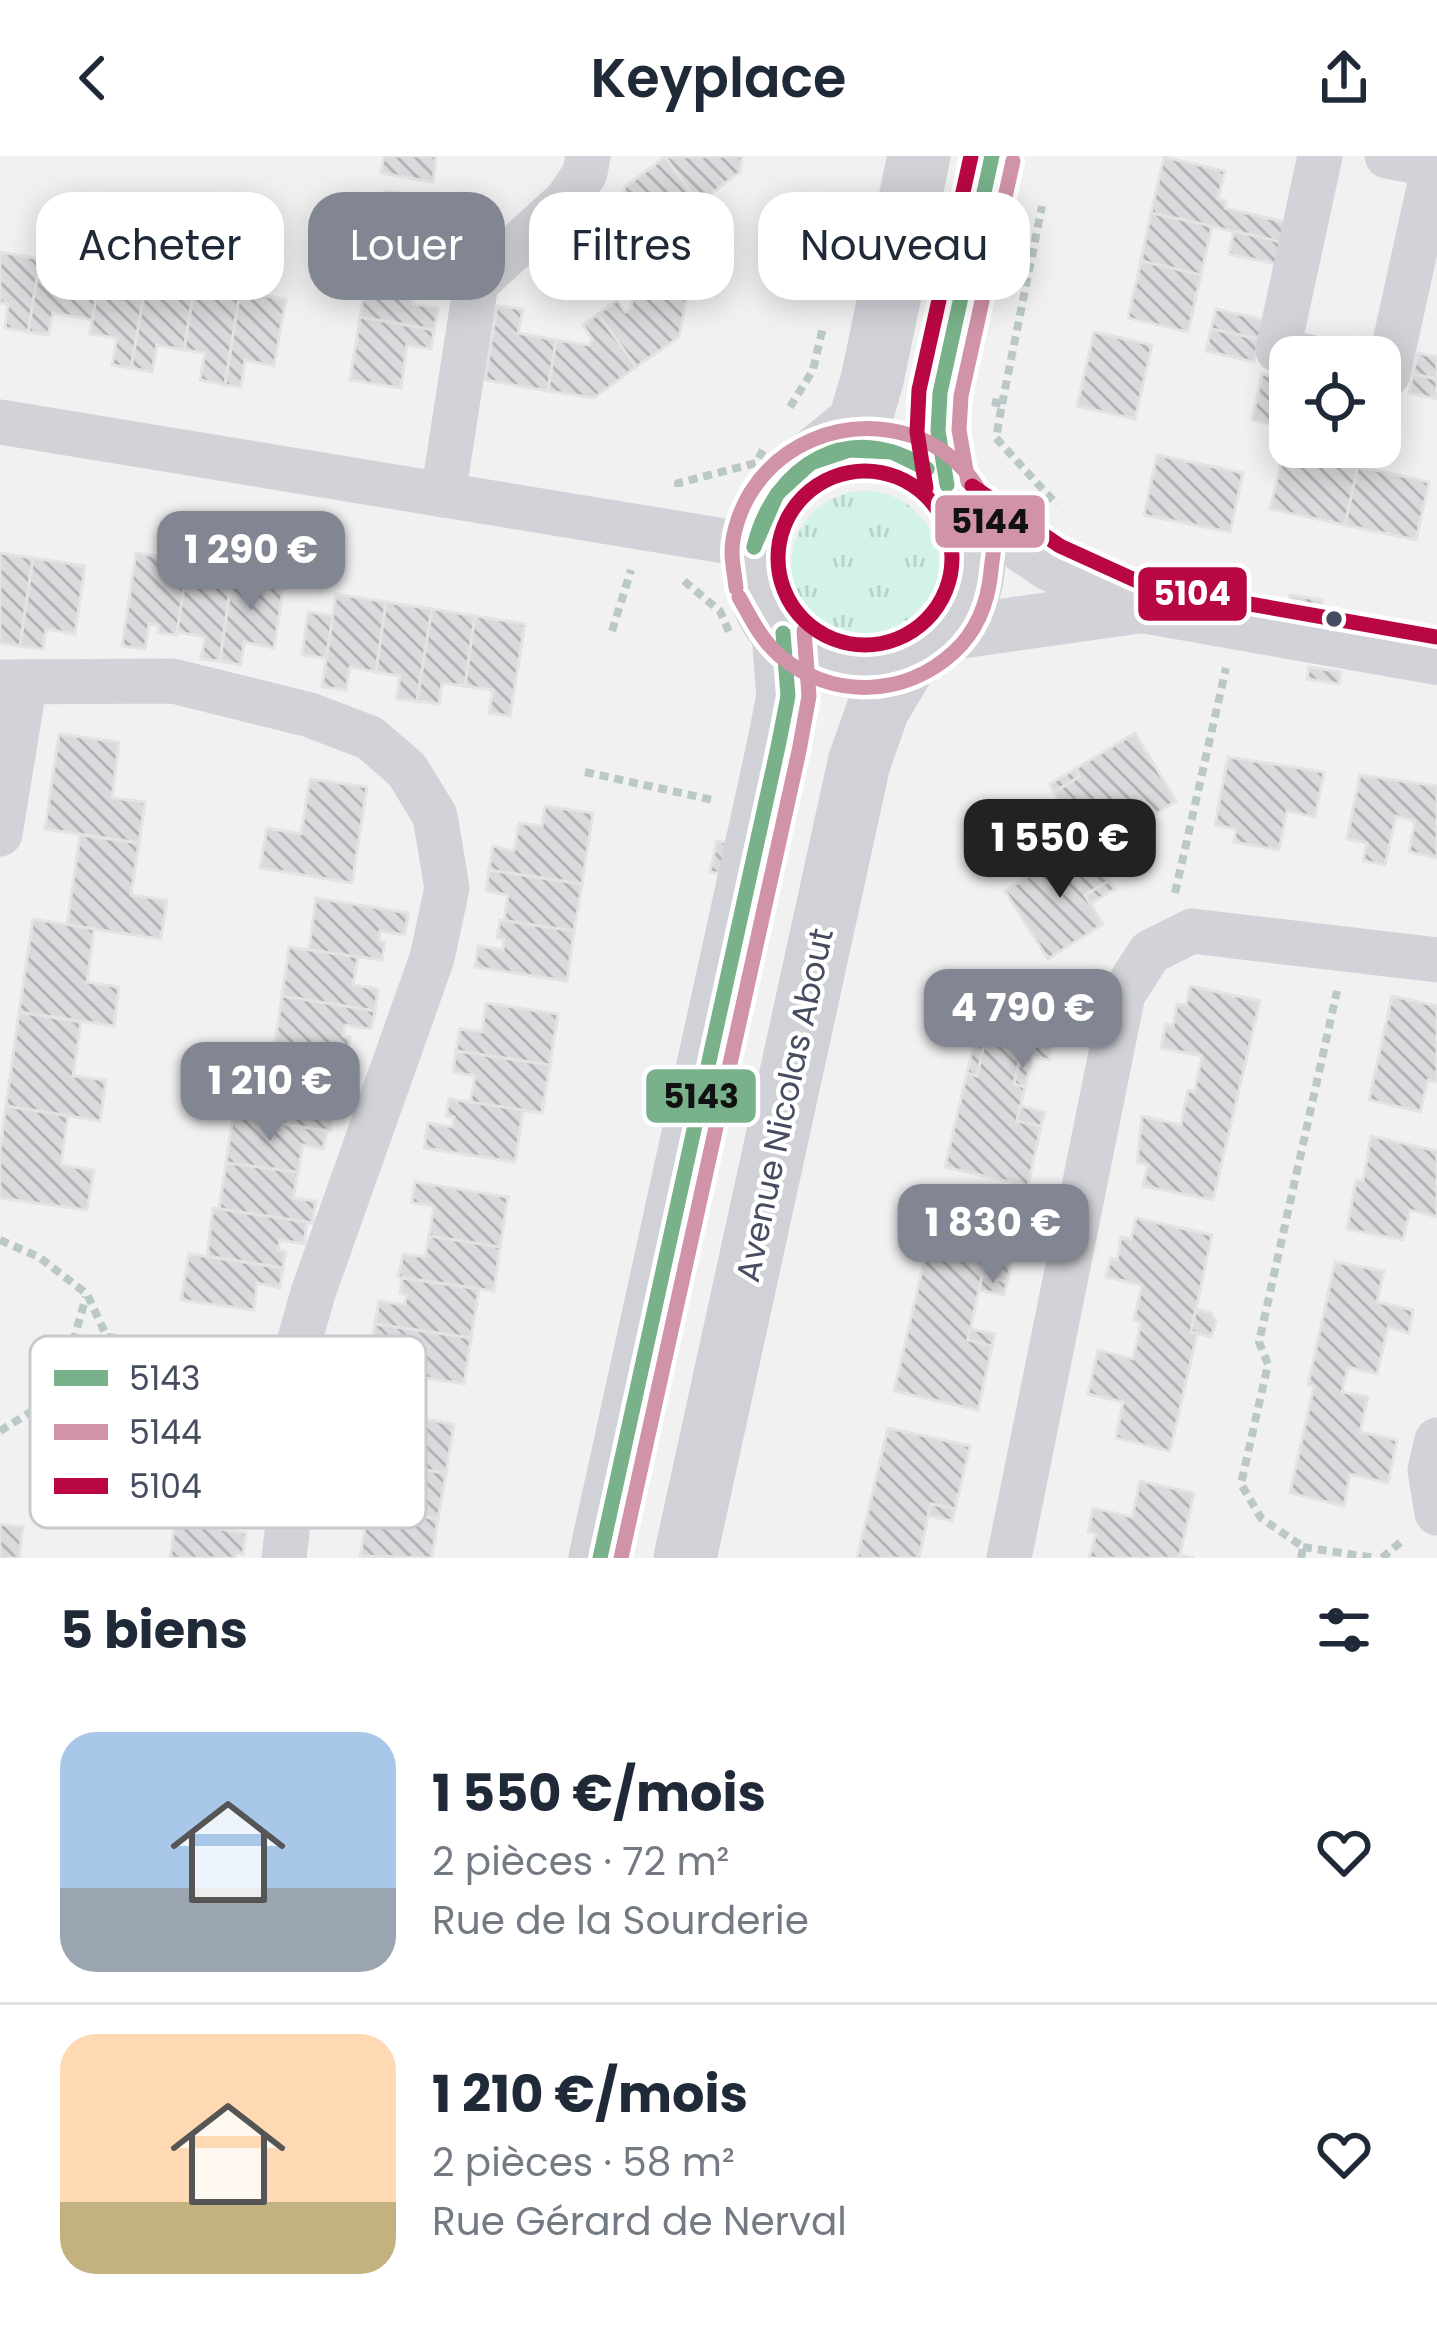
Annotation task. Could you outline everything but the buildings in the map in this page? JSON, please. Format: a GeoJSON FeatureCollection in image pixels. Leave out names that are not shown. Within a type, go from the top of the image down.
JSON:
{"type":"FeatureCollection","features":[{"type":"Feature","properties":{"kind":"main road"},"geometry":{"type":"LineString","coordinates":[[788,442],[859,424],[919,156]]}},
{"type":"Feature","properties":{"kind":"main road","name":"Avenue Nicolas About"},"geometry":{"type":"LineString","coordinates":[[685,1558],[860,764],[878,709],[964,605],[973,571],[972,536],[954,494],[938,431],[940,393],[992,156]]}},
{"type":"Feature","properties":{"kind":"main road"},"geometry":{"type":"LineString","coordinates":[[788,442],[887,450],[920,462],[954,494]]}},
{"type":"Feature","properties":{"kind":"main road"},"geometry":{"type":"LineString","coordinates":[[788,442],[782,484],[762,514],[754,545],[757,586],[767,612],[783,633],[809,653],[841,665],[874,667],[925,647]]}},
{"type":"Feature","properties":{"kind":"main road"},"geometry":{"type":"LineString","coordinates":[[600,1558],[778,747],[788,696],[783,633]]}},
{"type":"Feature","properties":{"kind":"street"},"geometry":{"type":"LineString","coordinates":[[443,495],[476,283],[567,200],[585,172],[588,156]]}},
{"type":"Feature","properties":{"kind":"street"},"geometry":{"type":"LineString","coordinates":[[1281,336],[1320,156]]}},
{"type":"Feature","properties":{"kind":"street"},"geometry":{"type":"LineString","coordinates":[[1387,156],[1436,163],[1397,336]]}},
{"type":"Feature","properties":{"kind":"street"},"geometry":{"type":"LineString","coordinates":[[0,422],[754,545]]}},
{"type":"Feature","properties":{"kind":"street"},"geometry":{"type":"LineString","coordinates":[[954,494],[1050,564],[1142,606],[1437,658]]}},
{"type":"Feature","properties":{"kind":"street"},"geometry":{"type":"LineString","coordinates":[[925,647],[1142,606]]}},
{"type":"Feature","properties":{"kind":"street"},"geometry":{"type":"LineString","coordinates":[[0,834],[12,682],[173,681],[310,715],[370,737],[407,770],[435,816],[447,888],[432,958],[301,1336]]}},
{"type":"Feature","properties":{"kind":"street"},"geometry":{"type":"LineString","coordinates":[[1009,1558],[1123,994],[1150,952],[1192,931],[1437,960]]}},
{"type":"Feature","properties":{"kind":"street"},"geometry":{"type":"LineString","coordinates":[[1437,1440],[1430,1470],[1437,1513]]}},
{"type":"Feature","properties":{"kind":"street"},"geometry":{"type":"LineString","coordinates":[[284,1558],[285,1528]]}},
{"type":"Feature","properties":{"kind":"path"},"geometry":{"type":"LineString","coordinates":[[1002,404],[1042,201]]}},
{"type":"Feature","properties":{"kind":"path"},"geometry":{"type":"LineString","coordinates":[[678,484],[755,463],[788,442],[813,370]]}},
{"type":"Feature","properties":{"kind":"path"},"geometry":{"type":"LineString","coordinates":[[612,632],[633,562]]}},
{"type":"Feature","properties":{"kind":"path"},"geometry":{"type":"LineString","coordinates":[[1175,939],[1162,908],[1173,904],[1226,667]]}},
{"type":"Feature","properties":{"kind":"path"},"geometry":{"type":"LineString","coordinates":[[585,772],[730,803]]}},
{"type":"Feature","properties":{"kind":"path"},"geometry":{"type":"LineString","coordinates":[[1347,949],[1259,1342],[1268,1364],[1241,1484],[1261,1519],[1302,1552],[1376,1558]]}},
{"type":"Feature","properties":{"kind":"path"},"geometry":{"type":"LineString","coordinates":[[0,1240],[39,1257],[87,1294],[107,1336]]}},
{"type":"Feature","properties":{"kind":"path"},"geometry":{"type":"LineString","coordinates":[[75,1336],[87,1294]]}},
{"type":"Feature","properties":{"kind":"path"},"geometry":{"type":"LineString","coordinates":[[0,1431],[30,1412]]}},
{"type":"Feature","properties":{"kind":"green space"},"geometry":{"type":"Polygon","coordinates":[[[865,491],[893,497],[917,513],[933,537],[939,565],[933,593],[917,617],[893,633],[865,639],[837,633],[813,617],[797,593],[791,565],[797,537],[813,513],[837,497],[865,491]]]}},
{"type":"Feature","properties":{"kind":"transit line","name":"5104"},"geometry":{"type":"LineString","coordinates":[[926,488],[917,432],[919,390],[971,156]]}},
{"type":"Feature","properties":{"kind":"transit line","name":"5143"},"geometry":{"type":"LineString","coordinates":[[947,485],[938,431],[940,393],[992,156]]}},
{"type":"Feature","properties":{"kind":"transit line","name":"5144"},"geometry":{"type":"LineString","coordinates":[[968,482],[959,430],[961,396],[1013,161]]}},
{"type":"Feature","properties":{"kind":"transit line","name":"5144"},"geometry":{"type":"LineString","coordinates":[[736,588],[734,536],[751,492],[779,460],[813,440],[851,430],[889,430],[925,441],[957,462],[981,494],[994,535],[987,594],[969,635],[935,667],[891,685],[845,686],[800,670],[767,643],[739,597]]}},
{"type":"Feature","properties":{"kind":"transit line","name":"5143"},"geometry":{"type":"LineString","coordinates":[[754,547],[778,493],[819,458],[844,449],[871,448],[899,454],[927,469]]}},
{"type":"Feature","properties":{"kind":"transit line","name":"5143"},"geometry":{"type":"LineString","coordinates":[[754,547],[777,494],[811,463],[850,450],[892,452],[927,469]]}},
{"type":"Feature","properties":{"kind":"transit line","name":"5104"},"geometry":{"type":"LineString","coordinates":[[865,471],[898,478],[926,497],[945,525],[952,558],[945,591],[926,619],[898,638],[865,645],[832,638],[804,619],[785,591],[778,558],[785,525],[804,497],[832,478],[865,471]]}},
{"type":"Feature","properties":{"kind":"transit line","name":"5104"},"geometry":{"type":"LineString","coordinates":[[972,486],[1060,546],[1148,586],[1437,637]]}},
{"type":"Feature","properties":{"kind":"transit line","name":"5144"},"geometry":{"type":"LineString","coordinates":[[621,1558],[799,751],[809,696],[804,631]]}},
{"type":"Feature","properties":{"kind":"transit line","name":"5143"},"geometry":{"type":"LineString","coordinates":[[600,1558],[778,747],[788,696],[783,633]]}}]}
